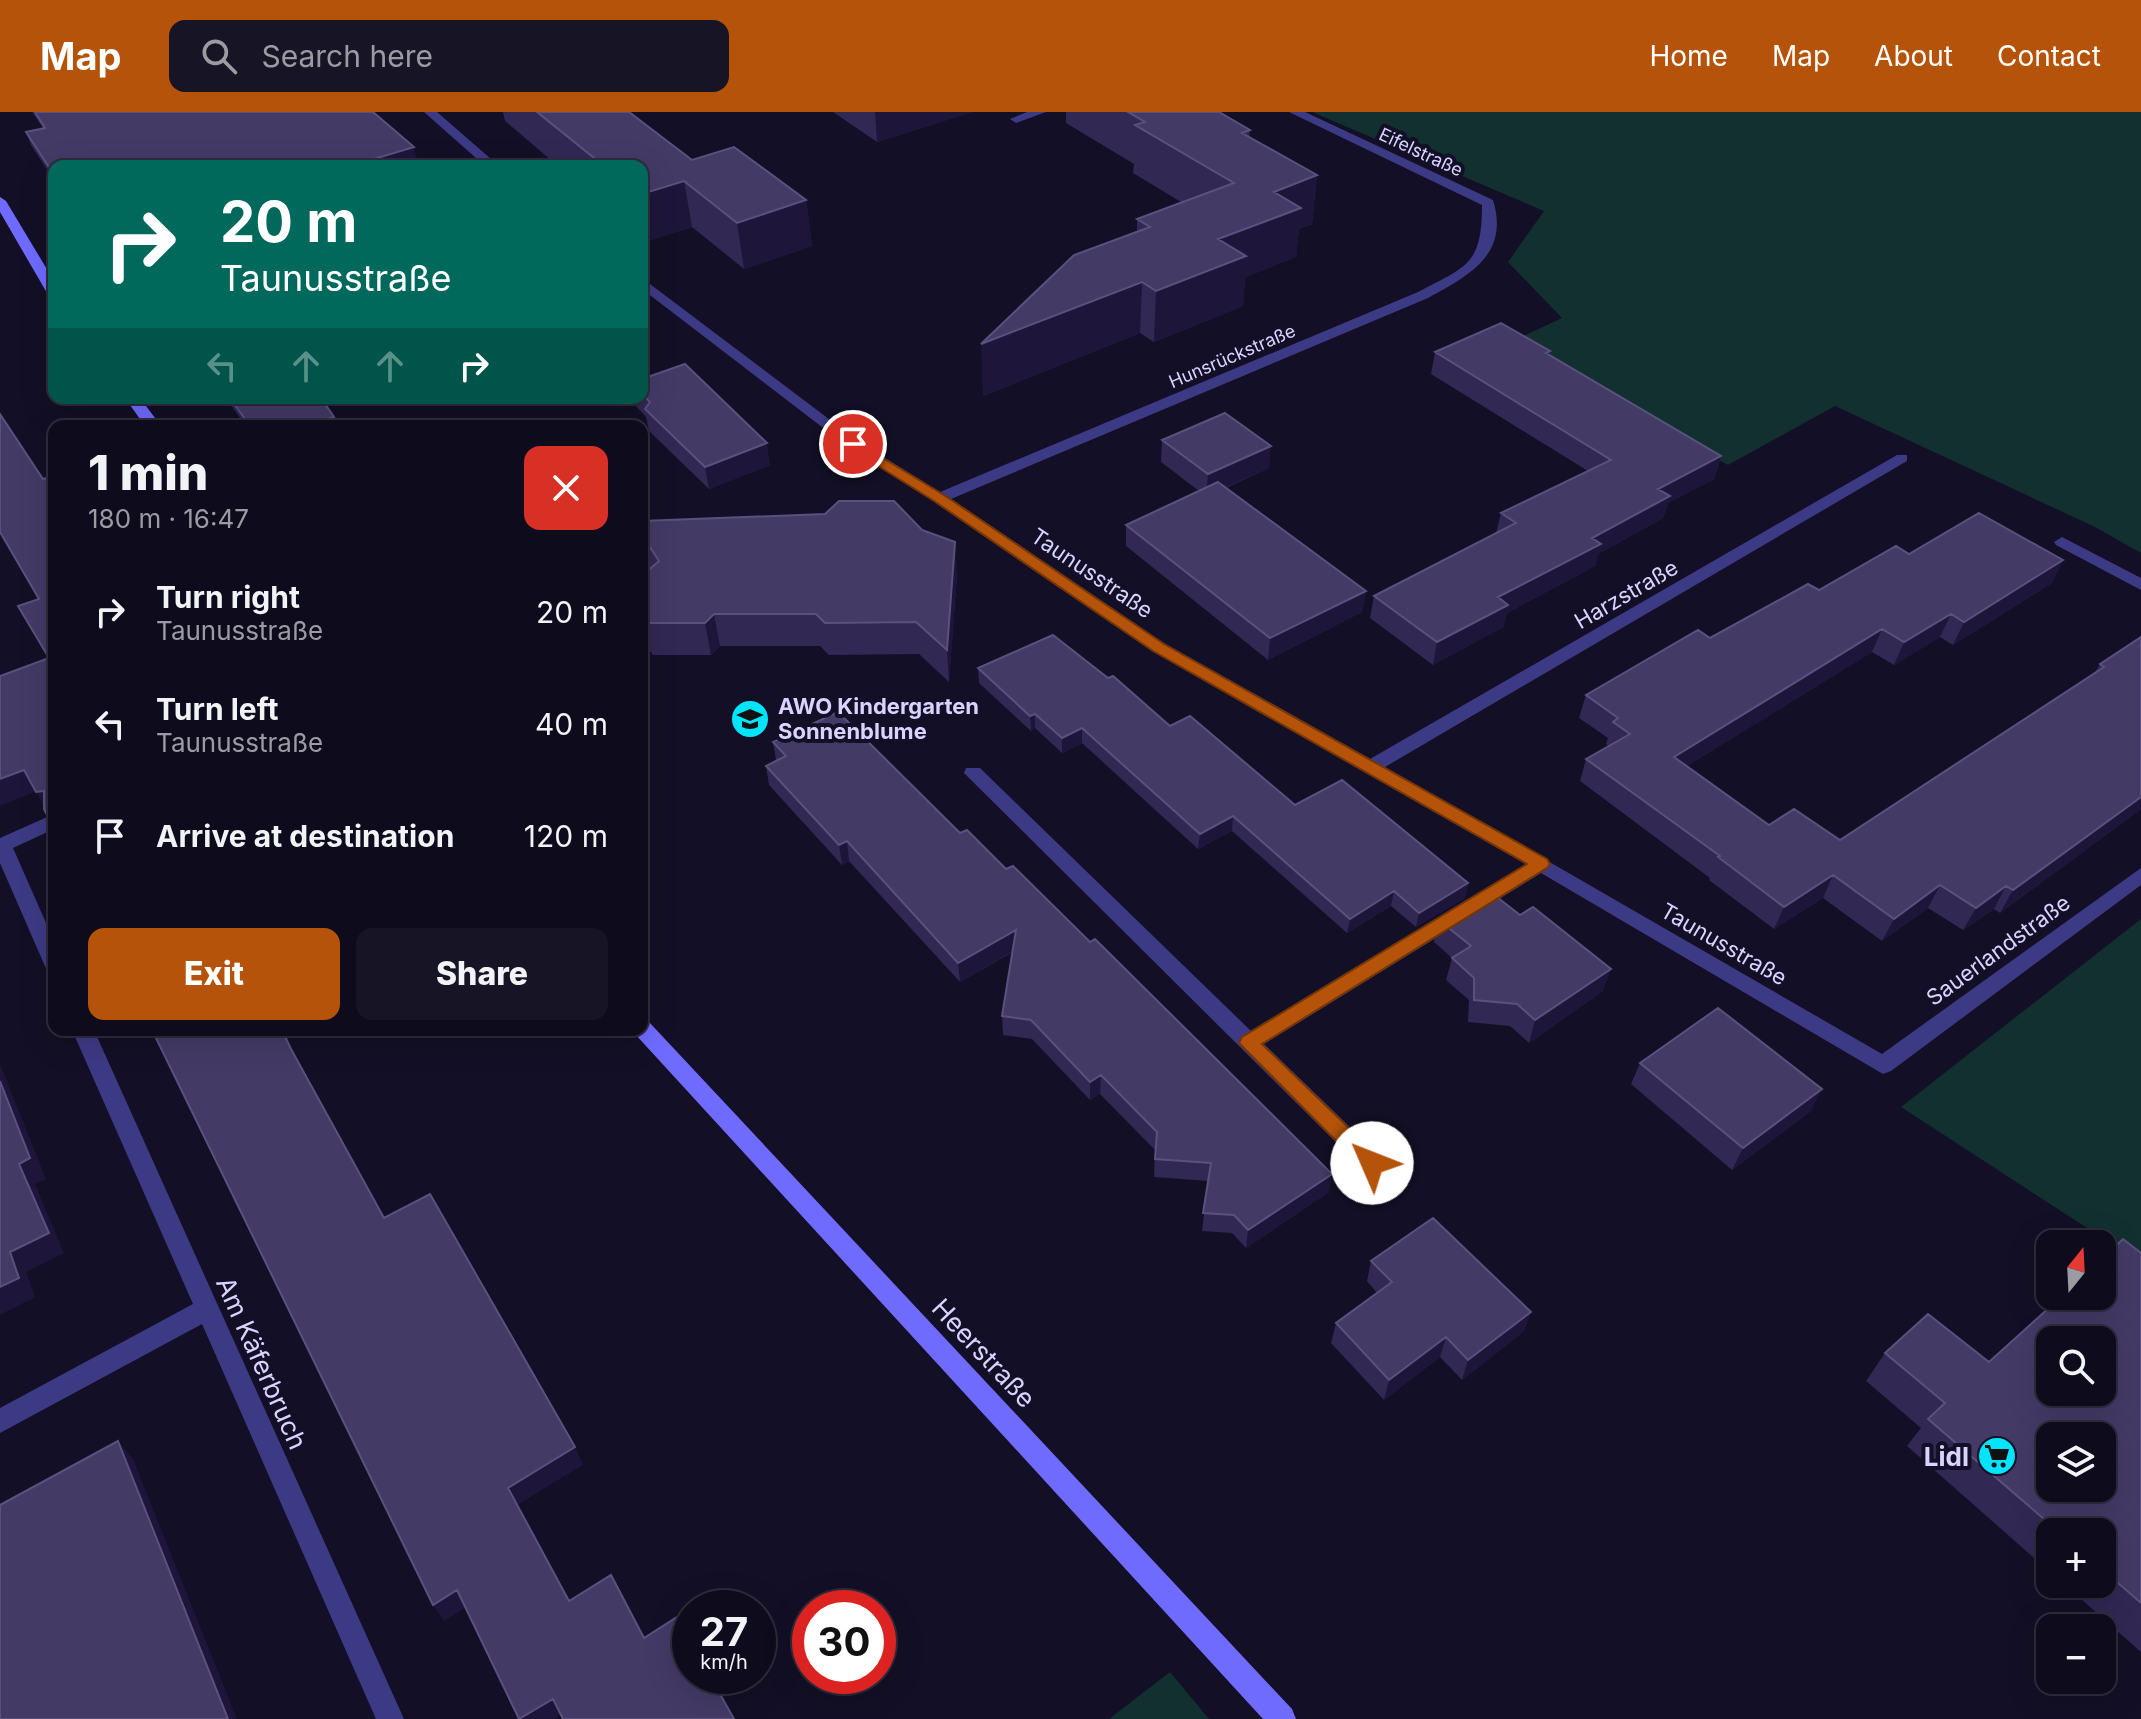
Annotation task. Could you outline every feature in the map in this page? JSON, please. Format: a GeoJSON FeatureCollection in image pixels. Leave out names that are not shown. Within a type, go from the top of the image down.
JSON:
{"type":"FeatureCollection","features":[{"type":"Feature","properties":{"kind":"main road"},"geometry":{"type":"LineString","coordinates":[[0,201],[48,283]]}},
{"type":"Feature","properties":{"kind":"main road","name":"Heerstraße"},"geometry":{"type":"LineString","coordinates":[[648,1034],[1282,1719]]}},
{"type":"Feature","properties":{"kind":"street"},"geometry":{"type":"LineString","coordinates":[[430,112],[486,160]]}},
{"type":"Feature","properties":{"kind":"street"},"geometry":{"type":"LineString","coordinates":[[1016,119],[1040,112]]}},
{"type":"Feature","properties":{"kind":"street","name":"Eifelstraße"},"geometry":{"type":"LineString","coordinates":[[1295,112],[1488,203]]}},
{"type":"Feature","properties":{"kind":"street","name":"Hunsrückstraße"},"geometry":{"type":"LineString","coordinates":[[939,498],[1423,295],[1476,265],[1490,240],[1488,203]]}},
{"type":"Feature","properties":{"kind":"street","name":"Taunusstraße"},"geometry":{"type":"LineString","coordinates":[[648,287],[853,444],[939,498],[1158,647],[1541,864],[1883,1065]]}},
{"type":"Feature","properties":{"kind":"street","name":"Harzstraße"},"geometry":{"type":"LineString","coordinates":[[1371,767],[1902,458]]}},
{"type":"Feature","properties":{"kind":"street"},"geometry":{"type":"LineString","coordinates":[[2062,542],[2141,585]]}},
{"type":"Feature","properties":{"kind":"street"},"geometry":{"type":"LineString","coordinates":[[973,773],[1372,1163]]}},
{"type":"Feature","properties":{"kind":"street"},"geometry":{"type":"LineString","coordinates":[[48,824],[1,846],[48,951]]}},
{"type":"Feature","properties":{"kind":"street"},"geometry":{"type":"LineString","coordinates":[[1249,1043],[1541,864]]}},
{"type":"Feature","properties":{"kind":"street","name":"Sauerlandstraße"},"geometry":{"type":"LineString","coordinates":[[1883,1065],[2141,875]]}},
{"type":"Feature","properties":{"kind":"street","name":"Am Käferbruch"},"geometry":{"type":"LineString","coordinates":[[86,1036],[205,1310],[390,1719]]}},
{"type":"Feature","properties":{"kind":"street"},"geometry":{"type":"LineString","coordinates":[[0,1421],[205,1310]]}},
{"type":"Feature","properties":{"kind":"green space"},"geometry":{"type":"Polygon","coordinates":[[[1312,112],[2141,112],[2141,553],[2095,527],[1835,406],[1728,465],[1515,340],[1562,318],[1508,262],[1544,211],[1312,112]]]}},
{"type":"Feature","properties":{"kind":"green space"},"geometry":{"type":"Polygon","coordinates":[[[2141,919],[2141,1263],[2116,1247],[2116,1230],[2090,1230],[1901,1107],[2141,919]]]}},
{"type":"Feature","properties":{"kind":"green space"},"geometry":{"type":"Polygon","coordinates":[[[1170,1672],[1209,1719],[1109,1719],[1170,1672]]]}},
{"type":"Feature","properties":{"kind":"building"},"geometry":{"type":"Polygon","coordinates":[[[35,112],[373,112],[414,147],[371,160],[48,160],[48,166],[26,132],[45,128],[35,112]]]}},
{"type":"Feature","properties":{"kind":"building"},"geometry":{"type":"Polygon","coordinates":[[[537,112],[629,112],[692,160],[734,147],[806,200],[737,223],[684,181],[648,192],[648,160],[597,160],[537,112]]]}},
{"type":"Feature","properties":{"kind":"building"},"geometry":{"type":"Polygon","coordinates":[[[1128,112],[1219,112],[1250,130],[1242,133],[1317,175],[1274,192],[1301,208],[1218,239],[1246,256],[1156,291],[1142,282],[981,344],[1074,255],[1150,227],[1137,219],[1234,183],[1135,125],[1145,122],[1128,112]]]}},
{"type":"Feature","properties":{"kind":"building"},"geometry":{"type":"Polygon","coordinates":[[[1501,323],[1721,456],[1658,489],[1670,496],[1592,538],[1601,544],[1498,597],[1508,605],[1437,642],[1374,596],[1516,523],[1501,513],[1611,460],[1435,352],[1501,323]]]}},
{"type":"Feature","properties":{"kind":"building"},"geometry":{"type":"Polygon","coordinates":[[[685,364],[767,443],[705,467],[645,409],[650,402],[648,377],[685,364]]]}},
{"type":"Feature","properties":{"kind":"building"},"geometry":{"type":"Polygon","coordinates":[[[234,404],[325,404],[334,417],[324,420],[246,420],[234,404]]]}},
{"type":"Feature","properties":{"kind":"building"},"geometry":{"type":"Polygon","coordinates":[[[1225,413],[1271,446],[1208,474],[1162,440],[1225,413]]]}},
{"type":"Feature","properties":{"kind":"building"},"geometry":{"type":"Polygon","coordinates":[[[0,414],[43,479],[48,478],[48,656],[18,606],[39,599],[0,532],[0,414]]]}},
{"type":"Feature","properties":{"kind":"building"},"geometry":{"type":"Polygon","coordinates":[[[1218,482],[1366,591],[1270,638],[1126,525],[1218,482]]]}},
{"type":"Feature","properties":{"kind":"building"},"geometry":{"type":"Polygon","coordinates":[[[839,501],[894,501],[922,530],[955,542],[947,650],[916,622],[825,623],[816,614],[714,614],[705,623],[648,623],[648,571],[659,561],[648,544],[648,521],[825,514],[839,501]]]}},
{"type":"Feature","properties":{"kind":"building"},"geometry":{"type":"Polygon","coordinates":[[[1979,513],[2063,560],[1964,622],[1951,614],[1904,642],[1882,629],[1674,757],[1769,825],[1794,809],[1840,840],[2104,667],[2100,664],[2141,637],[2141,797],[2013,890],[2006,886],[1976,908],[1940,885],[1894,919],[1833,875],[1784,907],[1720,856],[1586,759],[1630,734],[1613,722],[1618,718],[1586,695],[1698,630],[1710,638],[1808,584],[1819,590],[1896,546],[1909,554],[1979,513]]]}},
{"type":"Feature","properties":{"kind":"building"},"geometry":{"type":"Polygon","coordinates":[[[1053,635],[1108,678],[1113,676],[1170,726],[1190,716],[1295,805],[1342,780],[1468,883],[1419,913],[1394,891],[1350,919],[1233,816],[1200,834],[1082,728],[1062,738],[1035,714],[1030,716],[978,668],[1053,635]]]}},
{"type":"Feature","properties":{"kind":"building"},"geometry":{"type":"Polygon","coordinates":[[[48,658],[48,817],[44,809],[44,791],[36,792],[24,770],[0,779],[0,676],[48,658]]]}},
{"type":"Feature","properties":{"kind":"building"},"geometry":{"type":"Polygon","coordinates":[[[838,712],[960,833],[967,830],[1006,869],[1013,866],[1090,942],[1095,939],[1332,1174],[1248,1230],[1234,1215],[1203,1213],[1211,1163],[1155,1159],[1157,1132],[1101,1075],[1090,1082],[1031,1020],[1002,1016],[1016,930],[958,963],[847,841],[839,845],[766,766],[786,756],[773,742],[838,712]]]}},
{"type":"Feature","properties":{"kind":"building"},"geometry":{"type":"Polygon","coordinates":[[[1488,890],[1520,915],[1533,907],[1611,969],[1535,1020],[1517,1004],[1474,1000],[1474,978],[1452,958],[1471,946],[1439,920],[1488,890]]]}},
{"type":"Feature","properties":{"kind":"building"},"geometry":{"type":"Polygon","coordinates":[[[1718,1008],[1822,1089],[1743,1148],[1640,1063],[1718,1008]]]}},
{"type":"Feature","properties":{"kind":"building"},"geometry":{"type":"Polygon","coordinates":[[[155,1036],[285,1036],[384,1218],[430,1194],[575,1447],[508,1488],[569,1601],[611,1575],[644,1638],[672,1620],[672,1694],[720,1694],[734,1719],[563,1719],[553,1699],[519,1719],[457,1590],[433,1605],[155,1036]]]}},
{"type":"Feature","properties":{"kind":"building"},"geometry":{"type":"Polygon","coordinates":[[[0,1081],[30,1158],[19,1164],[49,1233],[10,1252],[19,1278],[0,1287],[0,1081]]]}},
{"type":"Feature","properties":{"kind":"building"},"geometry":{"type":"Polygon","coordinates":[[[1433,1218],[1531,1312],[1468,1360],[1446,1337],[1389,1380],[1336,1323],[1392,1282],[1371,1261],[1433,1218]]]}},
{"type":"Feature","properties":{"kind":"building"},"geometry":{"type":"Polygon","coordinates":[[[2123,1239],[2141,1253],[2141,1603],[2116,1581],[2116,1518],[2043,1518],[1928,1419],[1945,1403],[1885,1353],[1928,1314],[1989,1362],[2047,1310],[2116,1310],[2116,1246],[2123,1239]]]}},
{"type":"Feature","properties":{"kind":"building"},"geometry":{"type":"Polygon","coordinates":[[[118,1441],[228,1719],[0,1719],[0,1505],[118,1441]]]}},
{"type":"Feature","properties":{"kind":"place","name":"AWO Kindergarten Sonnenblume"},"geometry":{"type":"Point","coordinates":[750,719]}},
{"type":"Feature","properties":{"kind":"place","name":"Lidl"},"geometry":{"type":"Point","coordinates":[1997,1456]}},
{"type":"Feature","properties":{"kind":"route"},"geometry":{"type":"LineString","coordinates":[[853,444],[939,498],[1158,647],[1541,864],[1249,1043],[1372,1163]]}}]}
